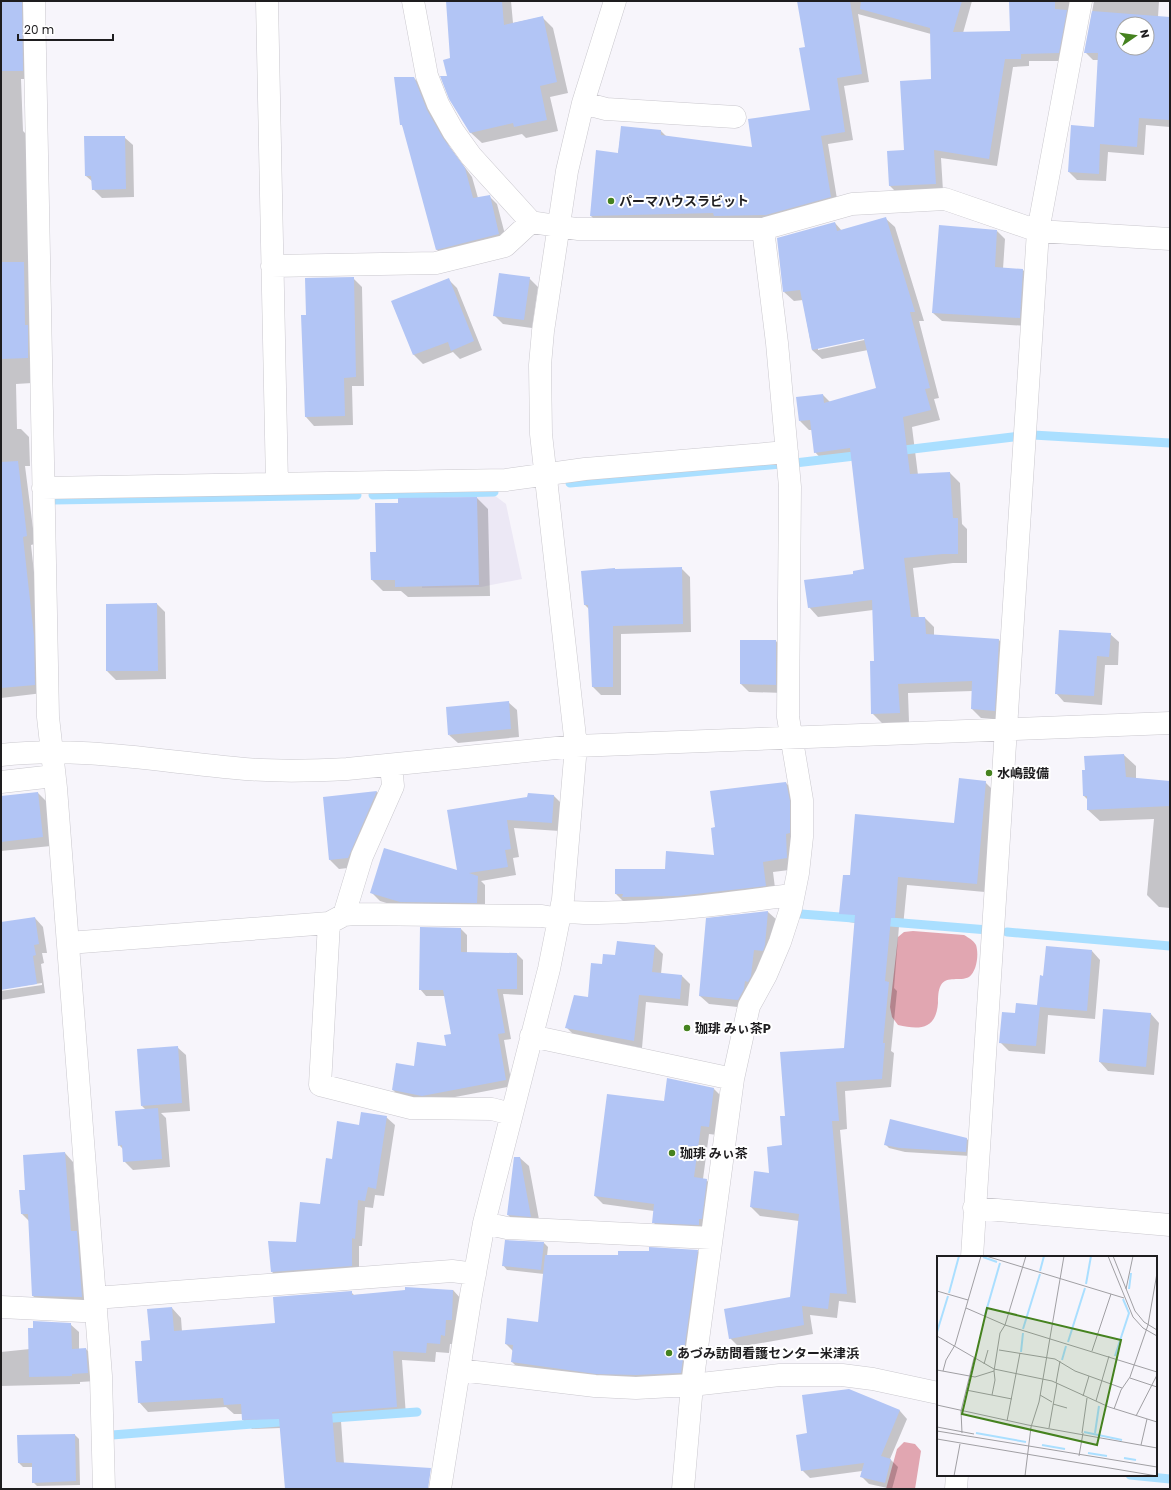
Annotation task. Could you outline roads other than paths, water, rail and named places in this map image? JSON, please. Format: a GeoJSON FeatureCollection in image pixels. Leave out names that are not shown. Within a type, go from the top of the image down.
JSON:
{"type":"FeatureCollection","features":[{"type":"Feature","properties":{"kind":"street"},"geometry":{"type":"LineString","coordinates":[[34,1],[48,716],[68,943],[96,1304],[101,1376],[104,1489]]}},
{"type":"Feature","properties":{"kind":"street"},"geometry":{"type":"LineString","coordinates":[[267,1],[277,484]]}},
{"type":"Feature","properties":{"kind":"street"},"geometry":{"type":"LineString","coordinates":[[413,1],[427,76],[438,104],[453,131],[471,156],[531,222],[584,229],[763,229],[852,204],[945,199],[1038,231],[1170,239]]}},
{"type":"Feature","properties":{"kind":"street"},"geometry":{"type":"LineString","coordinates":[[440,1489],[484,1223],[560,915],[567,864],[576,746],[541,434],[540,366],[558,226],[567,172],[583,103],[615,1]]}},
{"type":"Feature","properties":{"kind":"street"},"geometry":{"type":"LineString","coordinates":[[972,1256],[1038,231],[1081,1]]}},
{"type":"Feature","properties":{"kind":"street"},"geometry":{"type":"LineString","coordinates":[[583,103],[606,109],[735,117]]}},
{"type":"Feature","properties":{"kind":"street"},"geometry":{"type":"LineString","coordinates":[[272,266],[436,263],[505,246],[531,222]]}},
{"type":"Feature","properties":{"kind":"street"},"geometry":{"type":"LineString","coordinates":[[684,1489],[692,1385],[732,1079],[749,1006],[766,975],[780,942],[793,898],[798,873],[802,837],[802,800],[788,717],[790,487],[777,343],[763,229]]}},
{"type":"Feature","properties":{"kind":"street"},"geometry":{"type":"LineString","coordinates":[[43,488],[506,480],[585,469],[787,452]]}},
{"type":"Feature","properties":{"kind":"street"},"geometry":{"type":"LineString","coordinates":[[1,755],[52,752],[102,754],[236,769],[317,771],[576,746],[1170,723]]}},
{"type":"Feature","properties":{"kind":"street"},"geometry":{"type":"LineString","coordinates":[[391,765],[393,786],[336,919],[320,1085],[411,1108],[492,1109],[511,1114]]}},
{"type":"Feature","properties":{"kind":"street"},"geometry":{"type":"LineString","coordinates":[[1,782],[54,776]]}},
{"type":"Feature","properties":{"kind":"street"},"geometry":{"type":"LineString","coordinates":[[68,943],[336,919],[354,914],[542,916],[656,911],[697,908],[784,896],[793,898]]}},
{"type":"Feature","properties":{"kind":"street"},"geometry":{"type":"LineString","coordinates":[[531,1036],[732,1079]]}},
{"type":"Feature","properties":{"kind":"street"},"geometry":{"type":"LineString","coordinates":[[974,1208],[1170,1225]]}},
{"type":"Feature","properties":{"kind":"street"},"geometry":{"type":"LineString","coordinates":[[484,1223],[507,1228],[711,1238]]}},
{"type":"Feature","properties":{"kind":"street"},"geometry":{"type":"LineString","coordinates":[[1,1308],[82,1311],[96,1304],[452,1271],[475,1274]]}},
{"type":"Feature","properties":{"kind":"street"},"geometry":{"type":"LineString","coordinates":[[459,1370],[602,1387],[636,1388],[692,1385],[780,1375],[811,1374],[873,1379],[937,1393]]}},
{"type":"Feature","properties":{"kind":"street"},"geometry":{"type":"LineString","coordinates":[[956,1489],[957,1476]]}},
{"type":"Feature","properties":{"kind":"waterway"},"geometry":{"type":"LineString","coordinates":[[1033,435],[1170,443]]}},
{"type":"Feature","properties":{"kind":"waterway"},"geometry":{"type":"LineString","coordinates":[[896,451],[1021,436]]}},
{"type":"Feature","properties":{"kind":"waterway"},"geometry":{"type":"LineString","coordinates":[[795,463],[863,455]]}},
{"type":"Feature","properties":{"kind":"waterway"},"geometry":{"type":"LineString","coordinates":[[570,483],[781,464]]}},
{"type":"Feature","properties":{"kind":"waterway"},"geometry":{"type":"LineString","coordinates":[[373,495],[494,492]]}},
{"type":"Feature","properties":{"kind":"waterway"},"geometry":{"type":"LineString","coordinates":[[53,500],[357,495]]}},
{"type":"Feature","properties":{"kind":"waterway"},"geometry":{"type":"LineString","coordinates":[[801,914],[866,919]]}},
{"type":"Feature","properties":{"kind":"waterway"},"geometry":{"type":"LineString","coordinates":[[878,921],[988,930]]}},
{"type":"Feature","properties":{"kind":"waterway"},"geometry":{"type":"LineString","coordinates":[[1007,932],[1170,946]]}},
{"type":"Feature","properties":{"kind":"waterway"},"geometry":{"type":"LineString","coordinates":[[320,1419],[417,1412]]}},
{"type":"Feature","properties":{"kind":"waterway"},"geometry":{"type":"LineString","coordinates":[[112,1435],[292,1421]]}},
{"type":"Feature","properties":{"kind":"waterway"},"geometry":{"type":"LineString","coordinates":[[1140,1476],[1170,1479]]}},
{"type":"Feature","properties":{"kind":"place","name":"パーマハウスラビット"},"geometry":{"type":"Point","coordinates":[611,201]}},
{"type":"Feature","properties":{"kind":"place","name":"水嶋設備"},"geometry":{"type":"Point","coordinates":[989,773]}},
{"type":"Feature","properties":{"kind":"place","name":"珈琲 みぃ茶P"},"geometry":{"type":"Point","coordinates":[687,1028]}},
{"type":"Feature","properties":{"kind":"place","name":"珈琲 みぃ茶"},"geometry":{"type":"Point","coordinates":[672,1153]}},
{"type":"Feature","properties":{"kind":"place","name":"あづみ訪問看護センター米津浜"},"geometry":{"type":"Point","coordinates":[669,1353]}}]}
